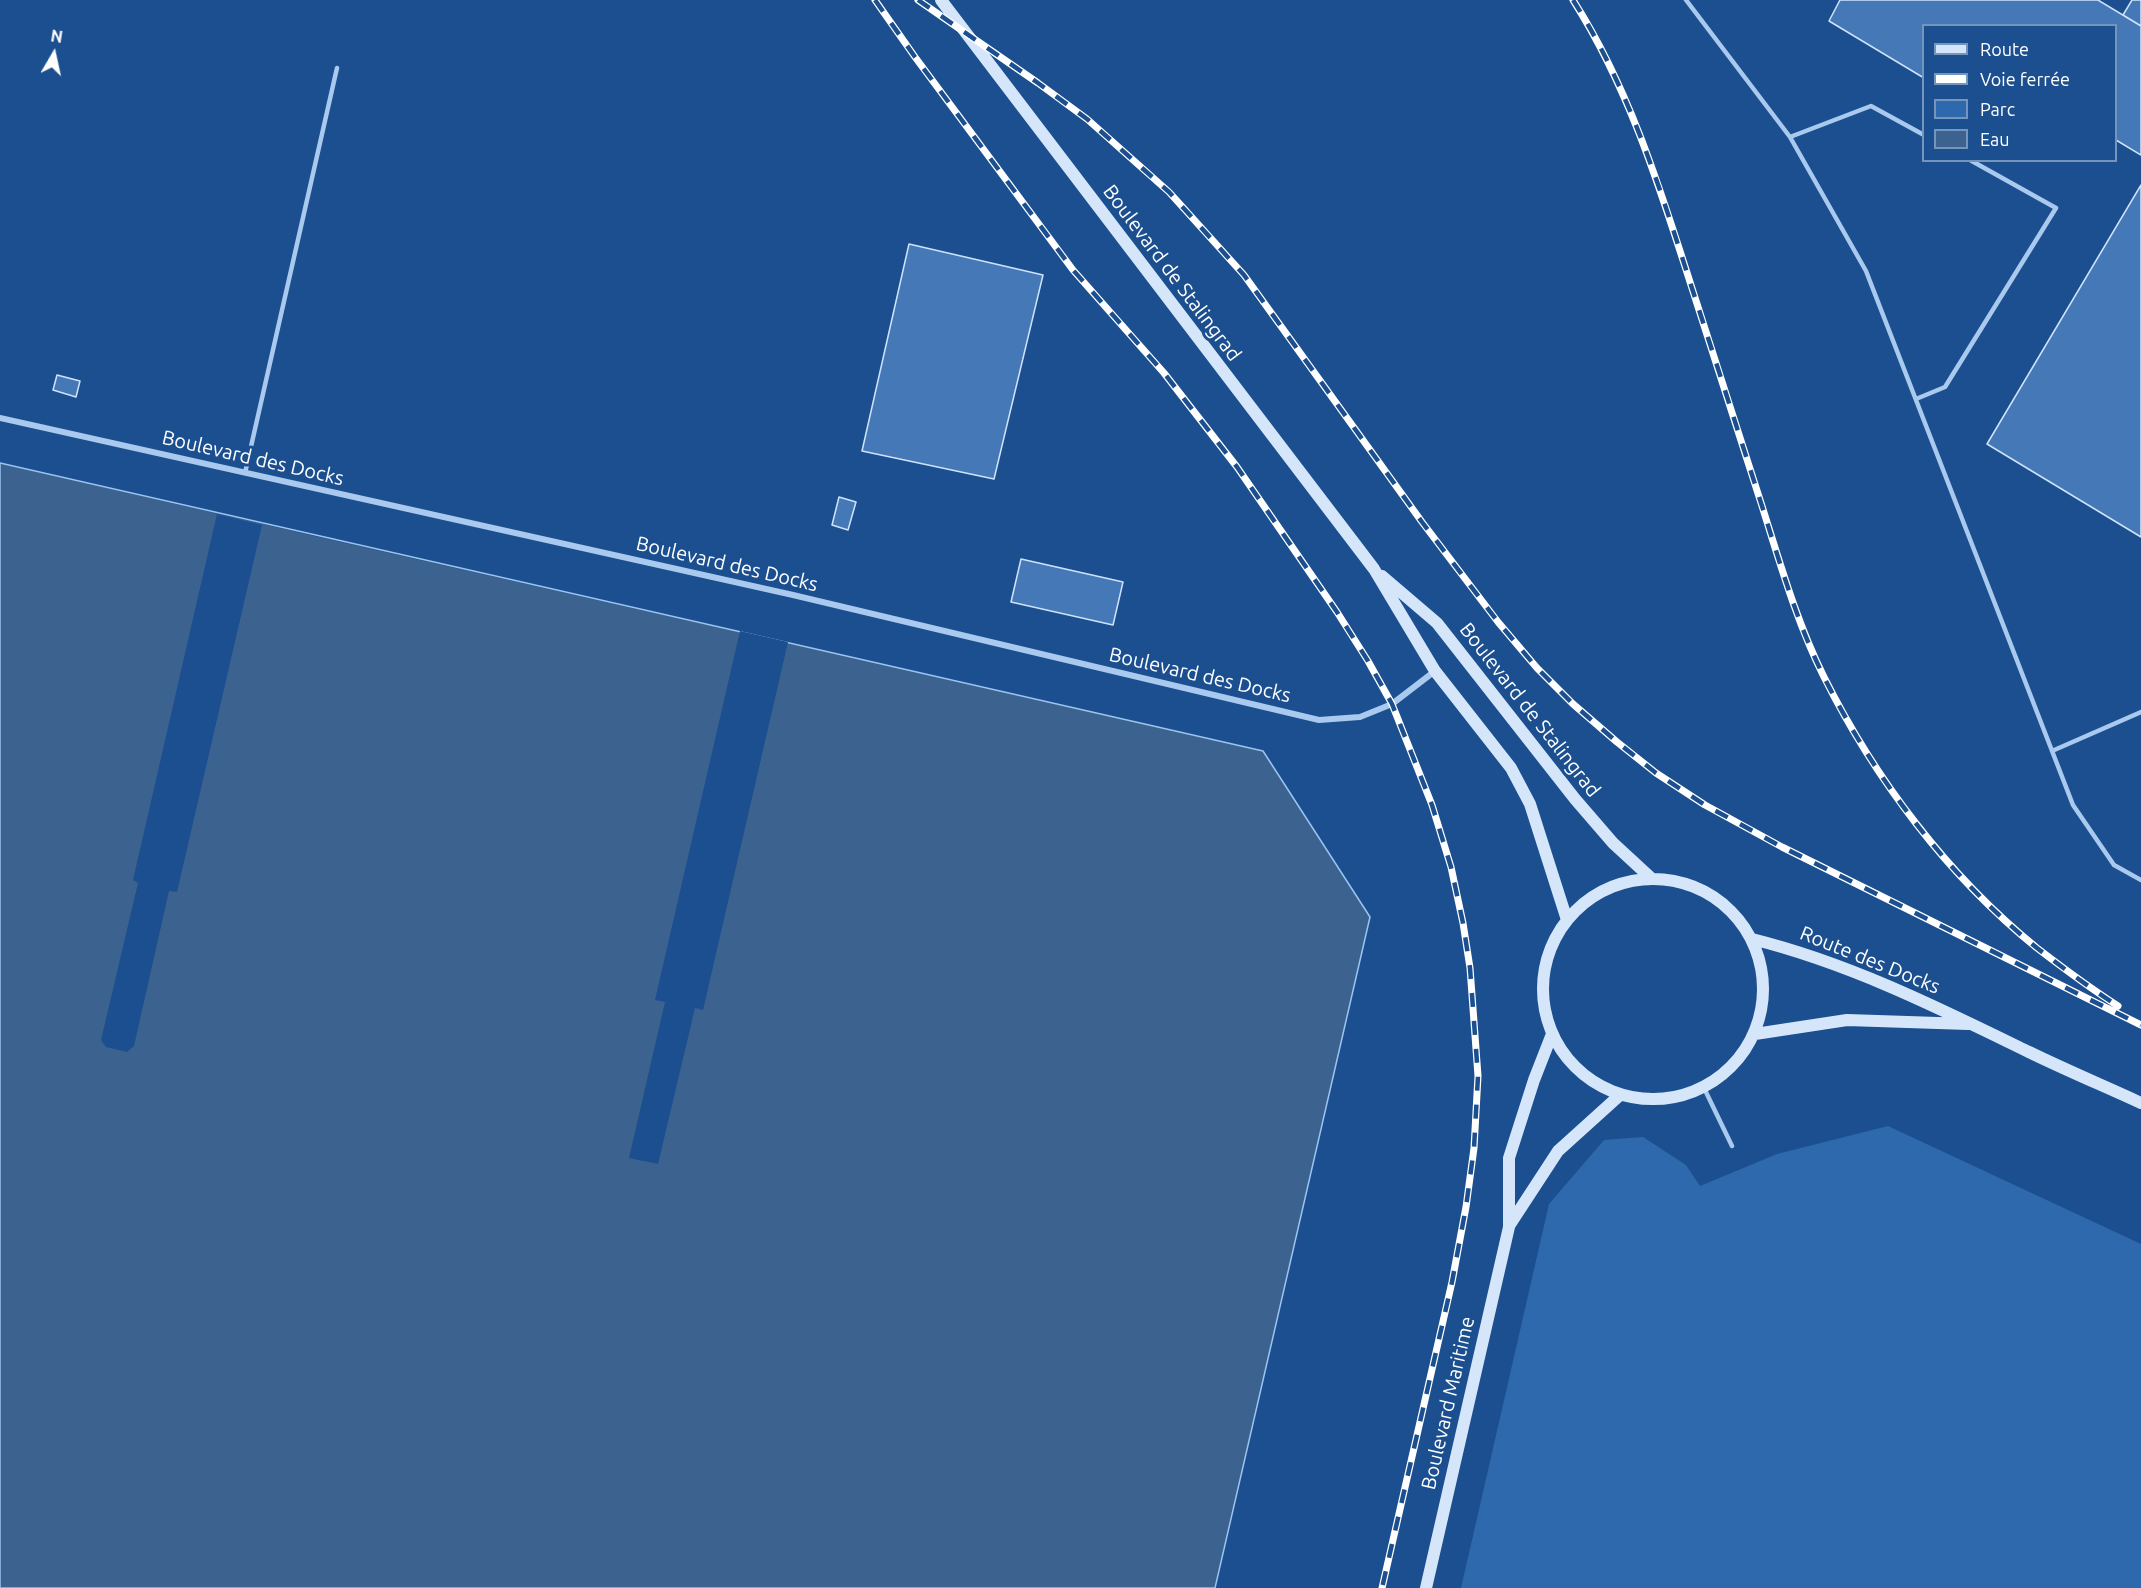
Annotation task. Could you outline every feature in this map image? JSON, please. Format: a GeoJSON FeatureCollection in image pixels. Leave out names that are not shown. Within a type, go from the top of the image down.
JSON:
{"type":"FeatureCollection","features":[{"type":"Feature","properties":{"kind":"street","name":"Boulevard de Stalingrad"},"geometry":{"type":"LineString","coordinates":[[941,0],[1374,569],[1435,671],[1511,768],[1530,804],[1567,920]]}},
{"type":"Feature","properties":{"kind":"street","name":"Boulevard des Docks"},"geometry":{"type":"LineString","coordinates":[[0,418],[793,595],[1319,720],[1359,717],[1392,704],[1435,671]]}},
{"type":"Feature","properties":{"kind":"street","name":"Boulevard de Stalingrad"},"geometry":{"type":"LineString","coordinates":[[1374,569],[1437,622],[1575,799],[1613,843],[1652,879]]}},
{"type":"Feature","properties":{"kind":"street"},"geometry":{"type":"LineString","coordinates":[[1652,879],[1673,880],[1692,886],[1727,907],[1752,939],[1759,957],[1764,996],[1755,1034],[1734,1065],[1704,1088],[1684,1096],[1663,1100],[1641,1100],[1620,1095],[1598,1085],[1579,1072],[1563,1054],[1552,1034],[1544,1011],[1542,987],[1545,963],[1554,940],[1567,920],[1584,903],[1605,890],[1628,882],[1652,879]]}},
{"type":"Feature","properties":{"kind":"street","name":"Route des Docks"},"geometry":{"type":"LineString","coordinates":[[1752,939],[1788,948],[1889,985],[2141,1103]]}},
{"type":"Feature","properties":{"kind":"street","name":"Route des Docks"},"geometry":{"type":"LineString","coordinates":[[1755,1034],[1847,1020],[1972,1024]]}},
{"type":"Feature","properties":{"kind":"street","name":"Boulevard Maritime"},"geometry":{"type":"LineString","coordinates":[[1426,1588],[1509,1227],[1509,1158],[1534,1080],[1552,1034]]}},
{"type":"Feature","properties":{"kind":"street","name":"Boulevard Maritime"},"geometry":{"type":"LineString","coordinates":[[1509,1227],[1558,1151],[1620,1095]]}},
{"type":"Feature","properties":{"kind":"lane"},"geometry":{"type":"LineString","coordinates":[[1686,0],[1790,137],[1866,271],[2073,805],[2114,865],[2141,880]]}},
{"type":"Feature","properties":{"kind":"lane"},"geometry":{"type":"LineString","coordinates":[[245,473],[337,68]]}},
{"type":"Feature","properties":{"kind":"lane"},"geometry":{"type":"LineString","coordinates":[[1790,137],[1871,106],[1922,134]]}},
{"type":"Feature","properties":{"kind":"lane"},"geometry":{"type":"LineString","coordinates":[[1916,399],[1945,387],[2056,208],[1974,162]]}},
{"type":"Feature","properties":{"kind":"lane"},"geometry":{"type":"LineString","coordinates":[[2052,751],[2141,712]]}},
{"type":"Feature","properties":{"kind":"lane"},"geometry":{"type":"LineString","coordinates":[[1704,1088],[1732,1146]]}},
{"type":"Feature","properties":{"kind":"green space"},"geometry":{"type":"Polygon","coordinates":[[[1888,1126],[2141,1244],[2141,1588],[1461,1588],[1549,1204],[1604,1140],[1643,1137],[1686,1165],[1700,1186],[1777,1154],[1888,1126]]]}},
{"type":"Feature","properties":{"kind":"water"},"geometry":{"type":"Polygon","coordinates":[[[0,463],[1263,751],[1370,917],[1215,1588],[0,1588],[0,463]]]}},
{"type":"Feature","properties":{"kind":"pier"},"geometry":{"type":"Polygon","coordinates":[[[217,514],[262,525],[177,892],[169,891],[134,1046],[127,1052],[106,1047],[101,1040],[138,883],[133,880],[217,514]]]}},
{"type":"Feature","properties":{"kind":"pier"},"geometry":{"type":"Polygon","coordinates":[[[740,631],[788,642],[703,1010],[695,1008],[658,1164],[629,1158],[665,1002],[655,1000],[740,631]]]}},
{"type":"Feature","properties":{"kind":"building"},"geometry":{"type":"Polygon","coordinates":[[[1840,0],[2098,0],[2141,26],[2141,155],[2117,141],[2117,24],[1922,24],[1922,77],[1829,21],[1840,0]]]}},
{"type":"Feature","properties":{"kind":"building"},"geometry":{"type":"Polygon","coordinates":[[[2132,0],[2141,0],[2141,26],[2123,15],[2132,0]]]}},
{"type":"Feature","properties":{"kind":"building"},"geometry":{"type":"Polygon","coordinates":[[[2141,185],[2141,537],[1987,444],[2141,185]]]}},
{"type":"Feature","properties":{"kind":"building"},"geometry":{"type":"Polygon","coordinates":[[[909,244],[1043,275],[994,479],[862,451],[909,244]]]}},
{"type":"Feature","properties":{"kind":"building"},"geometry":{"type":"Polygon","coordinates":[[[57,375],[80,381],[76,397],[53,390],[57,375]]]}},
{"type":"Feature","properties":{"kind":"building"},"geometry":{"type":"Polygon","coordinates":[[[839,497],[856,502],[848,530],[832,525],[839,497]]]}},
{"type":"Feature","properties":{"kind":"building"},"geometry":{"type":"Polygon","coordinates":[[[1021,559],[1123,582],[1113,625],[1011,602],[1021,559]]]}},
{"type":"Feature","properties":{"kind":"railway"},"geometry":{"type":"LineString","coordinates":[[875,0],[1073,270],[1164,373],[1237,467],[1368,661],[1392,704],[1432,805],[1451,867],[1470,968],[1478,1076],[1474,1148],[1452,1282],[1382,1588]]}},
{"type":"Feature","properties":{"kind":"railway"},"geometry":{"type":"LineString","coordinates":[[918,0],[1087,119],[1169,192],[1244,275],[1422,522],[1498,622],[1537,668],[1573,704],[1617,742],[1656,773],[1705,805],[1782,847],[2141,1025]]}},
{"type":"Feature","properties":{"kind":"railway"},"geometry":{"type":"LineString","coordinates":[[1573,0],[1593,33],[1626,101],[1654,173],[1805,636],[1844,715],[1890,789],[1916,824],[1973,890],[2037,948],[2118,1006]]}}]}
